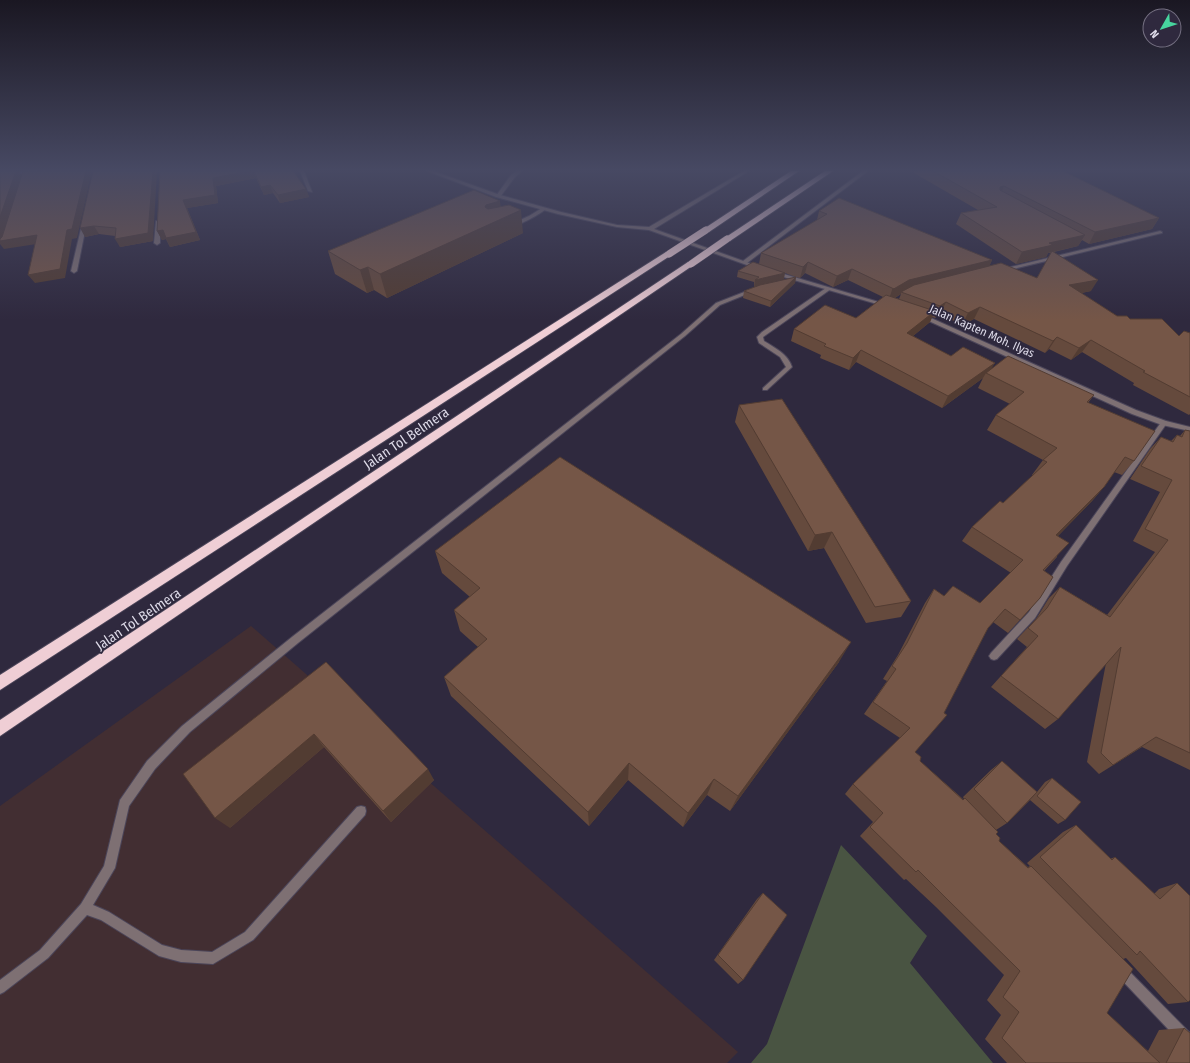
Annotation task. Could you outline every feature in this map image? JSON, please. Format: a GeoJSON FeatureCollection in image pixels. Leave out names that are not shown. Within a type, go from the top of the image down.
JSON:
{"type":"FeatureCollection","features":[{"type":"Feature","properties":{"kind":"highway","name":"Jalan Tol Belmera"},"geometry":{"type":"LineString","coordinates":[[0,683],[720,221]]}},
{"type":"Feature","properties":{"kind":"highway","name":"Jalan Tol Belmera"},"geometry":{"type":"LineString","coordinates":[[0,729],[755,221]]}},
{"type":"Feature","properties":{"kind":"street"},"geometry":{"type":"LineString","coordinates":[[74,271],[84,221]]}},
{"type":"Feature","properties":{"kind":"street"},"geometry":{"type":"LineString","coordinates":[[157,243],[158,221]]}},
{"type":"Feature","properties":{"kind":"street"},"geometry":{"type":"LineString","coordinates":[[507,226],[521,221]]}},
{"type":"Feature","properties":{"kind":"street"},"geometry":{"type":"LineString","coordinates":[[593,221],[616,226],[650,229],[795,280],[889,305],[895,304]]}},
{"type":"Feature","properties":{"kind":"street"},"geometry":{"type":"LineString","coordinates":[[650,229],[664,221]]}},
{"type":"Feature","properties":{"kind":"street"},"geometry":{"type":"LineString","coordinates":[[745,262],[800,221]]}},
{"type":"Feature","properties":{"kind":"street"},"geometry":{"type":"LineString","coordinates":[[998,271],[1160,232]]}},
{"type":"Feature","properties":{"kind":"street"},"geometry":{"type":"LineString","coordinates":[[1082,245],[1089,248]]}},
{"type":"Feature","properties":{"kind":"street"},"geometry":{"type":"LineString","coordinates":[[775,284],[795,280]]}},
{"type":"Feature","properties":{"kind":"street"},"geometry":{"type":"LineString","coordinates":[[0,988],[44,954],[85,908],[109,868],[124,804],[151,765],[186,729],[301,635],[684,335],[718,304],[762,287]]}},
{"type":"Feature","properties":{"kind":"street"},"geometry":{"type":"LineString","coordinates":[[765,389],[789,366],[788,361],[784,357],[761,342],[760,338],[764,333],[828,289]]}},
{"type":"Feature","properties":{"kind":"street","name":"Jalan Kapten Moh. Ilyas"},"geometry":{"type":"LineString","coordinates":[[916,314],[960,332],[1134,412],[1164,423],[1190,429]]}},
{"type":"Feature","properties":{"kind":"street"},"geometry":{"type":"LineString","coordinates":[[994,656],[1032,615],[1064,564],[1164,423]]}},
{"type":"Feature","properties":{"kind":"street"},"geometry":{"type":"LineString","coordinates":[[85,908],[105,916],[159,950],[181,956],[213,958],[249,936],[361,811]]}},
{"type":"Feature","properties":{"kind":"street"},"geometry":{"type":"LineString","coordinates":[[1113,962],[1190,1042]]}},
{"type":"Feature","properties":{"kind":"shaded area"},"geometry":{"type":"Polygon","coordinates":[[[251,626],[738,1052],[727,1063],[0,1063],[0,806],[251,626]]]}},
{"type":"Feature","properties":{"kind":"green space"},"geometry":{"type":"Polygon","coordinates":[[[841,845],[927,936],[910,963],[993,1063],[751,1063],[767,1044],[841,845]]]}},
{"type":"Feature","properties":{"kind":"building"},"geometry":{"type":"Polygon","coordinates":[[[7,221],[74,221],[72,229],[67,230],[60,269],[28,275],[37,235],[0,241],[7,221]]]}},
{"type":"Feature","properties":{"kind":"building"},"geometry":{"type":"Polygon","coordinates":[[[82,221],[149,221],[148,233],[115,239],[116,228],[94,226],[80,228],[82,221]]]}},
{"type":"Feature","properties":{"kind":"building"},"geometry":{"type":"Polygon","coordinates":[[[158,221],[191,221],[196,232],[166,238],[163,230],[157,231],[158,221]]]}},
{"type":"Feature","properties":{"kind":"building"},"geometry":{"type":"Polygon","coordinates":[[[401,221],[498,221],[380,274],[368,267],[360,270],[328,251],[401,221]]]}},
{"type":"Feature","properties":{"kind":"building"},"geometry":{"type":"Polygon","coordinates":[[[816,221],[895,221],[992,260],[909,280],[894,289],[852,269],[837,276],[808,262],[803,267],[761,253],[816,221]]]}},
{"type":"Feature","properties":{"kind":"building"},"geometry":{"type":"Polygon","coordinates":[[[973,221],[1058,221],[1085,235],[1049,243],[1053,245],[1022,252],[973,221]]]}},
{"type":"Feature","properties":{"kind":"building"},"geometry":{"type":"Polygon","coordinates":[[[1072,221],[1147,221],[1095,232],[1072,221]]]}},
{"type":"Feature","properties":{"kind":"building"},"geometry":{"type":"Polygon","coordinates":[[[1052,251],[1098,280],[1069,285],[1117,316],[1127,316],[1130,319],[1162,319],[1179,336],[1184,331],[1190,333],[1190,397],[1143,372],[1145,371],[1091,340],[1079,348],[1057,337],[1053,341],[980,307],[968,313],[946,302],[940,306],[901,292],[914,285],[1001,263],[1037,278],[1052,251]]]}},
{"type":"Feature","properties":{"kind":"building"},"geometry":{"type":"Polygon","coordinates":[[[753,262],[785,273],[755,280],[759,277],[738,271],[753,262]]]}},
{"type":"Feature","properties":{"kind":"building"},"geometry":{"type":"Polygon","coordinates":[[[796,277],[771,301],[744,291],[760,285],[796,277]]]}},
{"type":"Feature","properties":{"kind":"building"},"geometry":{"type":"Polygon","coordinates":[[[886,295],[935,311],[907,333],[951,356],[963,347],[995,363],[948,396],[861,350],[853,358],[824,346],[826,344],[794,329],[825,305],[856,318],[886,295]]]}},
{"type":"Feature","properties":{"kind":"building"},"geometry":{"type":"Polygon","coordinates":[[[1008,356],[1094,395],[1087,402],[1155,431],[1134,461],[1125,457],[1104,487],[1056,535],[1069,543],[1043,570],[1053,577],[1040,598],[1020,620],[1005,609],[988,628],[944,713],[947,715],[915,752],[921,757],[920,761],[963,800],[965,798],[998,832],[996,834],[1000,838],[999,841],[1028,868],[1031,866],[1133,969],[1107,1013],[1160,1063],[1026,1063],[1002,1038],[1019,1012],[1003,997],[1020,971],[918,870],[916,872],[870,827],[883,813],[853,784],[910,728],[873,702],[896,669],[892,666],[907,643],[934,589],[944,596],[953,586],[980,603],[1023,560],[972,527],[1000,501],[1003,503],[1047,462],[1043,460],[1057,448],[996,415],[1024,392],[986,373],[1008,356]]]}},
{"type":"Feature","properties":{"kind":"building"},"geometry":{"type":"Polygon","coordinates":[[[782,399],[911,601],[875,607],[832,532],[815,535],[739,405],[782,399]]]}},
{"type":"Feature","properties":{"kind":"building"},"geometry":{"type":"Polygon","coordinates":[[[1185,430],[1190,431],[1190,753],[1156,737],[1113,765],[1101,753],[1121,647],[1058,719],[1001,676],[1038,636],[1028,628],[1047,608],[1060,587],[1110,617],[1168,540],[1145,529],[1172,480],[1141,466],[1161,437],[1173,442],[1177,435],[1182,437],[1185,430]]]}},
{"type":"Feature","properties":{"kind":"building"},"geometry":{"type":"Polygon","coordinates":[[[560,457],[851,642],[738,796],[714,779],[688,813],[629,763],[588,812],[444,677],[487,639],[454,610],[480,588],[435,551],[560,457]]]}},
{"type":"Feature","properties":{"kind":"building"},"geometry":{"type":"Polygon","coordinates":[[[326,662],[428,769],[383,811],[314,734],[215,818],[183,774],[326,662]]]}},
{"type":"Feature","properties":{"kind":"building"},"geometry":{"type":"Polygon","coordinates":[[[1002,761],[1037,792],[1007,823],[974,789],[1002,761]]]}},
{"type":"Feature","properties":{"kind":"building"},"geometry":{"type":"Polygon","coordinates":[[[1052,778],[1081,802],[1065,820],[1037,796],[1052,778]]]}},
{"type":"Feature","properties":{"kind":"building"},"geometry":{"type":"Polygon","coordinates":[[[1076,825],[1112,860],[1115,857],[1160,899],[1177,883],[1190,896],[1190,1000],[1188,1002],[1140,951],[1137,955],[1040,857],[1076,825]]]}},
{"type":"Feature","properties":{"kind":"building"},"geometry":{"type":"Polygon","coordinates":[[[763,893],[787,915],[743,980],[718,955],[763,893]]]}},
{"type":"Feature","properties":{"kind":"building"},"geometry":{"type":"Polygon","coordinates":[[[1184,1028],[1190,1033],[1190,1063],[1166,1063],[1184,1028]]]}}]}
